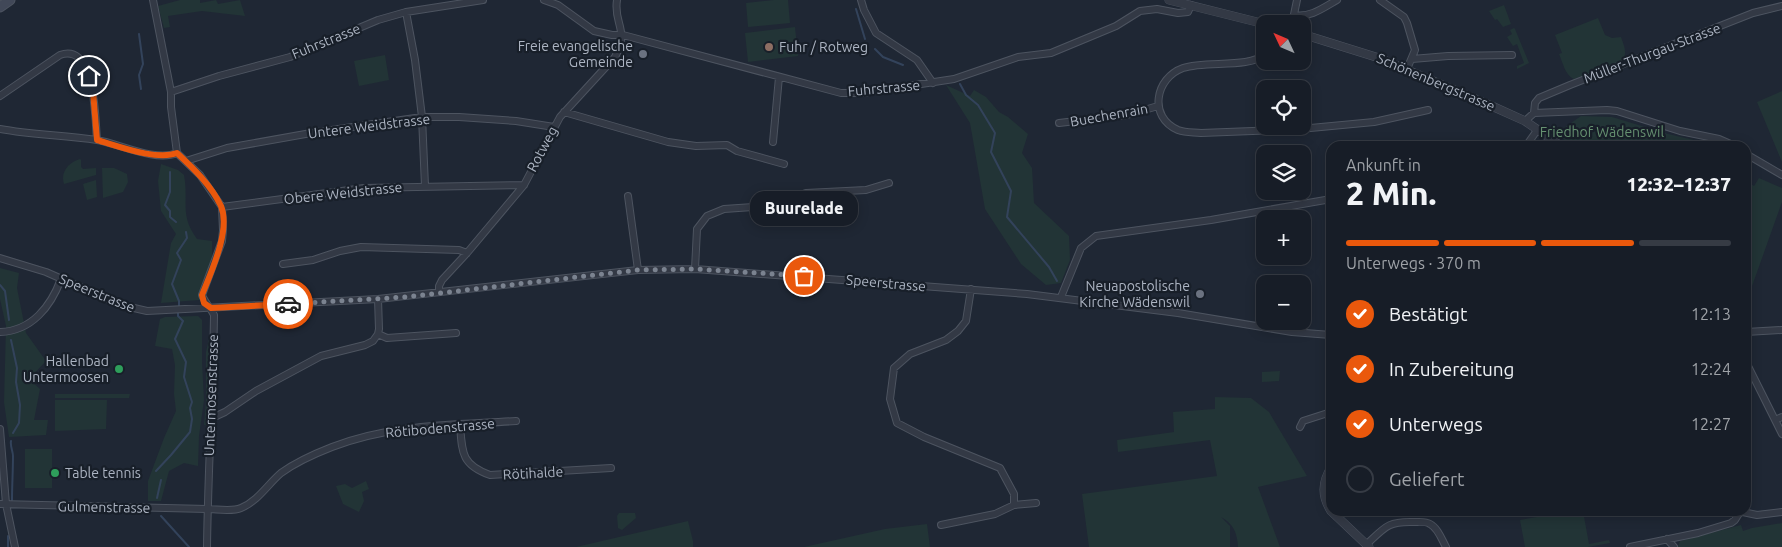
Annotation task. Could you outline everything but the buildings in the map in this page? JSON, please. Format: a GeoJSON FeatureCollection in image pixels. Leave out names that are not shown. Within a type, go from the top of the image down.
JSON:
{"type":"FeatureCollection","features":[{"type":"Feature","properties":{"kind":"main road"},"geometry":{"type":"LineString","coordinates":[[0,7],[10,0]]}},
{"type":"Feature","properties":{"kind":"street"},"geometry":{"type":"LineString","coordinates":[[153,0],[171,92],[177,153],[200,175],[222,208]]}},
{"type":"Feature","properties":{"kind":"street","name":"Fuhrstrasse"},"geometry":{"type":"LineString","coordinates":[[171,92],[219,76],[290,57],[378,20],[406,12],[483,0]]}},
{"type":"Feature","properties":{"kind":"street","name":"Fuhrstrasse"},"geometry":{"type":"LineString","coordinates":[[544,0],[558,5],[594,31],[612,35],[623,34],[841,93],[862,94],[933,84],[970,74],[1018,57],[1051,53],[1116,26],[1140,11],[1157,9],[1182,14],[1188,12],[1191,5]]}},
{"type":"Feature","properties":{"kind":"street"},"geometry":{"type":"LineString","coordinates":[[617,0],[615,8],[623,34]]}},
{"type":"Feature","properties":{"kind":"street"},"geometry":{"type":"LineString","coordinates":[[862,0],[864,10],[876,33],[917,60],[933,84]]}},
{"type":"Feature","properties":{"kind":"street"},"geometry":{"type":"LineString","coordinates":[[1169,0],[1256,22]]}},
{"type":"Feature","properties":{"kind":"street"},"geometry":{"type":"LineString","coordinates":[[1294,15],[1297,0]]}},
{"type":"Feature","properties":{"kind":"street"},"geometry":{"type":"LineString","coordinates":[[1309,15],[1337,0]]}},
{"type":"Feature","properties":{"kind":"street"},"geometry":{"type":"LineString","coordinates":[[1380,0],[1400,13],[1407,23],[1415,50],[1407,69]]}},
{"type":"Feature","properties":{"kind":"street","name":"Müller-Thurgau-Strasse"},"geometry":{"type":"LineString","coordinates":[[1525,121],[1534,113],[1535,103],[1538,99],[1562,88],[1752,13],[1782,6]]}},
{"type":"Feature","properties":{"kind":"street"},"geometry":{"type":"LineString","coordinates":[[406,12],[415,60],[422,117],[425,186]]}},
{"type":"Feature","properties":{"kind":"street","name":"Rotweg"},"geometry":{"type":"LineString","coordinates":[[440,292],[440,283],[468,253],[524,184],[564,112],[616,57],[623,34]]}},
{"type":"Feature","properties":{"kind":"street","name":"Schönenbergstrasse"},"geometry":{"type":"LineString","coordinates":[[1311,37],[1356,50],[1407,69],[1525,121],[1554,141]]}},
{"type":"Feature","properties":{"kind":"street"},"geometry":{"type":"LineString","coordinates":[[0,96],[60,55],[65,53],[74,54],[82,61],[89,76],[93,91],[97,140]]}},
{"type":"Feature","properties":{"kind":"street"},"geometry":{"type":"LineString","coordinates":[[1412,59],[1448,56],[1512,55]]}},
{"type":"Feature","properties":{"kind":"street"},"geometry":{"type":"LineString","coordinates":[[1256,59],[1251,62],[1216,63],[1186,67],[1177,71],[1163,84],[1158,98],[1158,106],[1165,119],[1178,130],[1188,132],[1300,129],[1374,122],[1428,110]]}},
{"type":"Feature","properties":{"kind":"street"},"geometry":{"type":"LineString","coordinates":[[773,142],[779,77]]}},
{"type":"Feature","properties":{"kind":"street","name":"Buechenrain"},"geometry":{"type":"LineString","coordinates":[[1058,124],[1127,115],[1158,106]]}},
{"type":"Feature","properties":{"kind":"street"},"geometry":{"type":"LineString","coordinates":[[1534,113],[1612,110],[1680,131],[1724,141]]}},
{"type":"Feature","properties":{"kind":"street"},"geometry":{"type":"LineString","coordinates":[[564,112],[668,142],[696,146],[727,145],[738,151],[784,164]]}},
{"type":"Feature","properties":{"kind":"street","name":"Untere Weidstrasse"},"geometry":{"type":"LineString","coordinates":[[186,161],[227,148],[422,117],[459,117],[516,121],[554,127]]}},
{"type":"Feature","properties":{"kind":"street"},"geometry":{"type":"LineString","coordinates":[[0,129],[27,134],[97,140],[153,154],[170,156],[177,153]]}},
{"type":"Feature","properties":{"kind":"street"},"geometry":{"type":"LineString","coordinates":[[1530,141],[1538,129]]}},
{"type":"Feature","properties":{"kind":"street"},"geometry":{"type":"LineString","coordinates":[[1751,157],[1782,174]]}},
{"type":"Feature","properties":{"kind":"street"},"geometry":{"type":"LineString","coordinates":[[695,269],[697,229],[707,216],[724,210],[768,206],[806,193],[866,190],[889,183]]}},
{"type":"Feature","properties":{"kind":"street","name":"Obere Weidstrasse"},"geometry":{"type":"LineString","coordinates":[[222,208],[364,188],[524,184]]}},
{"type":"Feature","properties":{"kind":"street"},"geometry":{"type":"LineString","coordinates":[[628,196],[638,270]]}},
{"type":"Feature","properties":{"kind":"street"},"geometry":{"type":"LineString","coordinates":[[1061,298],[1081,248],[1096,236],[1211,220],[1326,200]]}},
{"type":"Feature","properties":{"kind":"street","name":"Untermosenstrasse"},"geometry":{"type":"LineString","coordinates":[[207,547],[214,314],[211,308],[204,303],[202,295],[222,241],[222,208]]}},
{"type":"Feature","properties":{"kind":"street"},"geometry":{"type":"LineString","coordinates":[[283,264],[313,260],[340,251],[361,247],[460,250],[468,253]]}},
{"type":"Feature","properties":{"kind":"street","name":"Speerstrasse"},"geometry":{"type":"LineString","coordinates":[[0,258],[34,268],[121,305],[142,310],[199,309],[378,299],[638,270],[695,269],[971,289],[1061,298],[1169,312],[1283,331],[1326,335]]}},
{"type":"Feature","properties":{"kind":"street"},"geometry":{"type":"LineString","coordinates":[[0,332],[29,325],[50,303],[61,279]]}},
{"type":"Feature","properties":{"kind":"street"},"geometry":{"type":"LineString","coordinates":[[971,289],[966,321],[958,331],[946,340],[910,354],[894,368],[890,399],[897,423],[924,437],[1000,468],[1014,494],[1014,506]]}},
{"type":"Feature","properties":{"kind":"street"},"geometry":{"type":"LineString","coordinates":[[212,418],[225,412],[256,391],[321,356],[365,345],[373,341],[378,334],[378,299]]}},
{"type":"Feature","properties":{"kind":"street"},"geometry":{"type":"LineString","coordinates":[[1751,332],[1782,330]]}},
{"type":"Feature","properties":{"kind":"street"},"geometry":{"type":"LineString","coordinates":[[378,334],[387,338],[456,333]]}},
{"type":"Feature","properties":{"kind":"street"},"geometry":{"type":"LineString","coordinates":[[1751,372],[1782,434]]}},
{"type":"Feature","properties":{"kind":"street"},"geometry":{"type":"LineString","coordinates":[[1300,427],[1303,421],[1326,414]]}},
{"type":"Feature","properties":{"kind":"street"},"geometry":{"type":"LineString","coordinates":[[1775,420],[1782,417]]}},
{"type":"Feature","properties":{"kind":"street","name":"Rötibodenstrasse"},"geometry":{"type":"LineString","coordinates":[[207,509],[240,509],[257,498],[281,474],[305,458],[368,435],[396,430],[516,421]]}},
{"type":"Feature","properties":{"kind":"street","name":"Rötihalde"},"geometry":{"type":"LineString","coordinates":[[460,424],[462,451],[467,463],[478,471],[490,475],[611,468]]}},
{"type":"Feature","properties":{"kind":"street"},"geometry":{"type":"LineString","coordinates":[[0,429],[3,504],[15,547]]}},
{"type":"Feature","properties":{"kind":"street"},"geometry":{"type":"LineString","coordinates":[[1326,479],[1324,492],[1326,499]]}},
{"type":"Feature","properties":{"kind":"street","name":"Gulmenstrasse"},"geometry":{"type":"LineString","coordinates":[[3,504],[207,509]]}},
{"type":"Feature","properties":{"kind":"street"},"geometry":{"type":"LineString","coordinates":[[941,524],[996,514],[1014,506],[1036,504]]}},
{"type":"Feature","properties":{"kind":"street"},"geometry":{"type":"LineString","coordinates":[[1751,514],[1782,512]]}},
{"type":"Feature","properties":{"kind":"street"},"geometry":{"type":"LineString","coordinates":[[1336,516],[1368,546],[1388,525],[1400,522],[1430,524],[1436,529],[1446,547]]}},
{"type":"Feature","properties":{"kind":"street"},"geometry":{"type":"LineString","coordinates":[[1630,547],[1698,533],[1731,523],[1737,516]]}},
{"type":"Feature","properties":{"kind":"street"},"geometry":{"type":"LineString","coordinates":[[1667,539],[1674,547]]}},
{"type":"Feature","properties":{"kind":"green space"},"geometry":{"type":"Polygon","coordinates":[[[180,0],[200,0],[200,3],[216,0],[218,4],[240,0],[245,16],[202,11],[168,16],[170,27],[164,28],[158,6],[180,0]]]}},
{"type":"Feature","properties":{"kind":"green space"},"geometry":{"type":"Polygon","coordinates":[[[788,0],[790,23],[748,27],[746,3],[788,0]]]}},
{"type":"Feature","properties":{"kind":"green space"},"geometry":{"type":"Polygon","coordinates":[[[1504,5],[1511,24],[1503,27],[1489,11],[1504,5]]]}},
{"type":"Feature","properties":{"kind":"green space"},"geometry":{"type":"Polygon","coordinates":[[[1598,18],[1605,35],[1612,38],[1621,37],[1625,50],[1623,59],[1620,62],[1574,79],[1568,75],[1559,54],[1562,53],[1555,35],[1598,18]]]}},
{"type":"Feature","properties":{"kind":"green space"},"geometry":{"type":"Polygon","coordinates":[[[795,27],[798,56],[748,62],[745,33],[795,27]]]}},
{"type":"Feature","properties":{"kind":"green space"},"geometry":{"type":"Polygon","coordinates":[[[1514,28],[1529,63],[1517,69],[1517,66],[1524,63],[1517,44],[1513,46],[1507,37],[1512,34],[1510,30],[1514,28]]]}},
{"type":"Feature","properties":{"kind":"green space"},"geometry":{"type":"Polygon","coordinates":[[[385,55],[389,80],[359,86],[354,61],[385,55]]]}},
{"type":"Feature","properties":{"kind":"green space"},"geometry":{"type":"Polygon","coordinates":[[[946,85],[970,96],[974,90],[986,97],[999,112],[1028,134],[1022,153],[1032,168],[1034,203],[1069,236],[1070,260],[1061,283],[1046,285],[1021,264],[985,209],[970,123],[946,85]]]}},
{"type":"Feature","properties":{"kind":"green space"},"geometry":{"type":"Polygon","coordinates":[[[1782,91],[1782,162],[1757,102],[1782,91]]]}},
{"type":"Feature","properties":{"kind":"green space","name":"Friedhof Wädenswil"},"geometry":{"type":"Polygon","coordinates":[[[1581,116],[1612,117],[1698,141],[1565,141],[1562,138],[1564,128],[1581,116]]]}},
{"type":"Feature","properties":{"kind":"green space"},"geometry":{"type":"Polygon","coordinates":[[[80,159],[83,169],[96,168],[96,175],[64,184],[63,175],[66,168],[72,162],[80,159]]]}},
{"type":"Feature","properties":{"kind":"green space"},"geometry":{"type":"Polygon","coordinates":[[[161,164],[178,170],[184,175],[188,223],[197,239],[212,241],[212,257],[199,300],[161,303],[171,243],[176,234],[161,211],[158,181],[161,164]]]}},
{"type":"Feature","properties":{"kind":"green space"},"geometry":{"type":"Polygon","coordinates":[[[102,168],[114,168],[127,174],[128,182],[123,192],[103,198],[102,168]]]}},
{"type":"Feature","properties":{"kind":"green space"},"geometry":{"type":"Polygon","coordinates":[[[1759,178],[1782,188],[1782,202],[1751,289],[1751,184],[1754,186],[1759,178]]]}},
{"type":"Feature","properties":{"kind":"green space"},"geometry":{"type":"Polygon","coordinates":[[[96,180],[97,197],[87,200],[83,184],[96,180]]]}},
{"type":"Feature","properties":{"kind":"green space"},"geometry":{"type":"Polygon","coordinates":[[[0,268],[19,273],[17,288],[26,333],[46,361],[29,379],[40,389],[34,420],[48,420],[46,435],[9,437],[4,402],[6,326],[0,299],[0,268]]]}},
{"type":"Feature","properties":{"kind":"green space"},"geometry":{"type":"Polygon","coordinates":[[[198,316],[202,320],[204,400],[199,436],[198,466],[184,463],[169,471],[161,501],[148,501],[148,481],[176,411],[174,394],[175,365],[172,349],[155,346],[160,319],[165,317],[198,316]]]}},
{"type":"Feature","properties":{"kind":"green space"},"geometry":{"type":"Polygon","coordinates":[[[209,339],[209,396],[206,425],[204,425],[206,352],[209,339]]]}},
{"type":"Feature","properties":{"kind":"green space"},"geometry":{"type":"Polygon","coordinates":[[[1280,371],[1279,381],[1262,382],[1262,372],[1280,371]]]}},
{"type":"Feature","properties":{"kind":"green space"},"geometry":{"type":"Polygon","coordinates":[[[55,394],[130,394],[129,398],[55,398],[55,394]]]}},
{"type":"Feature","properties":{"kind":"green space"},"geometry":{"type":"Polygon","coordinates":[[[1215,397],[1251,398],[1269,412],[1307,476],[1258,487],[1280,547],[1238,547],[1234,529],[1221,517],[1230,526],[1230,547],[1089,547],[1082,494],[1217,476],[1210,440],[1118,452],[1117,440],[1174,432],[1173,412],[1215,409],[1215,397]]]}},
{"type":"Feature","properties":{"kind":"green space"},"geometry":{"type":"Polygon","coordinates":[[[55,400],[107,400],[106,429],[55,431],[55,400]]]}},
{"type":"Feature","properties":{"kind":"green space"},"geometry":{"type":"Polygon","coordinates":[[[25,449],[52,449],[52,488],[25,488],[25,449]]]}},
{"type":"Feature","properties":{"kind":"green space"},"geometry":{"type":"Polygon","coordinates":[[[366,481],[369,489],[362,492],[364,501],[359,512],[343,504],[336,486],[345,484],[352,488],[366,481]]]}},
{"type":"Feature","properties":{"kind":"green space"},"geometry":{"type":"Polygon","coordinates":[[[619,513],[635,513],[636,518],[622,530],[618,528],[617,516],[619,513]]]}},
{"type":"Feature","properties":{"kind":"green space"},"geometry":{"type":"Polygon","coordinates":[[[1542,516],[1584,516],[1589,544],[1609,540],[1610,543],[1588,547],[1525,547],[1520,520],[1542,516]]]}},
{"type":"Feature","properties":{"kind":"green space"},"geometry":{"type":"Polygon","coordinates":[[[688,521],[693,547],[576,547],[688,521]]]}},
{"type":"Feature","properties":{"kind":"green space"},"geometry":{"type":"Polygon","coordinates":[[[1782,523],[1782,547],[1678,547],[1680,541],[1741,525],[1743,531],[1782,523]]]}},
{"type":"Feature","properties":{"kind":"green space"},"geometry":{"type":"Polygon","coordinates":[[[927,524],[930,547],[804,547],[885,529],[927,524]]]}},
{"type":"Feature","properties":{"kind":"waterway"},"geometry":{"type":"LineString","coordinates":[[856,9],[865,39]]}},
{"type":"Feature","properties":{"kind":"waterway"},"geometry":{"type":"LineString","coordinates":[[139,34],[143,64],[139,75],[141,89]]}},
{"type":"Feature","properties":{"kind":"waterway"},"geometry":{"type":"LineString","coordinates":[[875,49],[883,57],[903,65]]}},
{"type":"Feature","properties":{"kind":"waterway"},"geometry":{"type":"LineString","coordinates":[[960,84],[966,95],[978,105],[995,133],[991,152],[1011,191],[1007,217],[1049,267],[1057,281]]}},
{"type":"Feature","properties":{"kind":"waterway"},"geometry":{"type":"LineString","coordinates":[[170,172],[170,192],[165,205],[170,211],[170,217],[176,222]]}},
{"type":"Feature","properties":{"kind":"waterway"},"geometry":{"type":"LineString","coordinates":[[179,307],[179,301],[172,284],[181,260],[177,253],[187,238],[186,232]]}},
{"type":"Feature","properties":{"kind":"waterway"},"geometry":{"type":"LineString","coordinates":[[0,285],[5,291],[9,320]]}},
{"type":"Feature","properties":{"kind":"waterway"},"geometry":{"type":"LineString","coordinates":[[156,471],[190,432],[192,419],[190,408],[192,402],[184,377],[186,362],[175,339],[183,321],[178,316],[178,312]]}},
{"type":"Feature","properties":{"kind":"waterway"},"geometry":{"type":"LineString","coordinates":[[11,340],[17,368],[16,382],[20,405],[19,423],[13,433]]}},
{"type":"Feature","properties":{"kind":"waterway"},"geometry":{"type":"LineString","coordinates":[[11,441],[13,456],[12,500]]}},
{"type":"Feature","properties":{"kind":"waterway"},"geometry":{"type":"LineString","coordinates":[[157,498],[161,480]]}},
{"type":"Feature","properties":{"kind":"waterway"},"geometry":{"type":"LineString","coordinates":[[161,516],[189,547]]}},
{"type":"Feature","properties":{"kind":"waterway"},"geometry":{"type":"LineString","coordinates":[[8,536],[8,547]]}},
{"type":"Feature","properties":{"kind":"way so far"},"geometry":{"type":"LineString","coordinates":[[288,304],[406,297],[638,270],[695,269],[804,276]]}},
{"type":"Feature","properties":{"kind":"place","name":"Fuhr / Rotweg"},"geometry":{"type":"Point","coordinates":[769,47]}},
{"type":"Feature","properties":{"kind":"place","name":"Freie evangelische Gemeinde"},"geometry":{"type":"Point","coordinates":[643,54]}},
{"type":"Feature","properties":{"kind":"place","name":"Buurelade"},"geometry":{"type":"Point","coordinates":[804,276]}},
{"type":"Feature","properties":{"kind":"place","name":"Neuapostolische Kirche Wädenswil"},"geometry":{"type":"Point","coordinates":[1200,294]}},
{"type":"Feature","properties":{"kind":"place","name":"Hallenbad Untermoosen"},"geometry":{"type":"Point","coordinates":[119,369]}},
{"type":"Feature","properties":{"kind":"place","name":"Table tennis"},"geometry":{"type":"Point","coordinates":[55,473]}},
{"type":"Feature","properties":{"kind":"route"},"geometry":{"type":"LineString","coordinates":[[89,76],[93,91],[97,140],[164,156],[177,153],[200,175],[222,208],[222,241],[214,267],[202,295],[204,303],[211,308],[288,304]]}}]}
